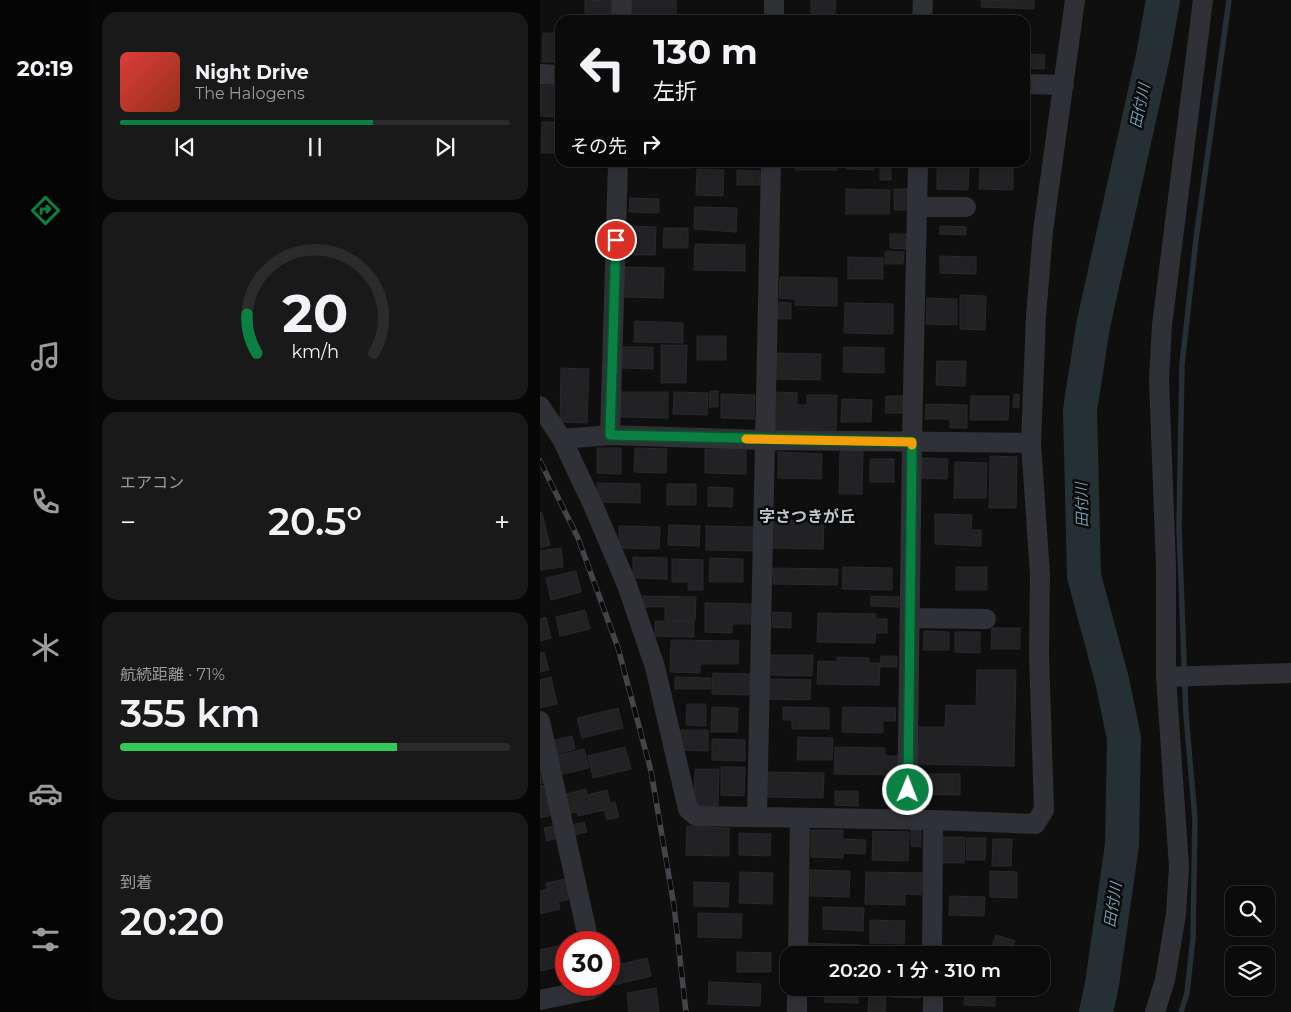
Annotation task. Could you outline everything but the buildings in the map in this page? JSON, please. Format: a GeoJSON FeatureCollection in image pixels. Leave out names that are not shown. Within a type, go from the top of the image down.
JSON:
{"type":"FeatureCollection","features":[{"type":"Feature","properties":{"kind":"street"},"geometry":{"type":"LineString","coordinates":[[622,0],[622,15]]}},
{"type":"Feature","properties":{"kind":"street"},"geometry":{"type":"LineString","coordinates":[[774,0],[774,15]]}},
{"type":"Feature","properties":{"kind":"street"},"geometry":{"type":"LineString","coordinates":[[922,15],[923,0]]}},
{"type":"Feature","properties":{"kind":"street"},"geometry":{"type":"LineString","coordinates":[[540,406],[562,439],[627,585],[655,666],[688,809],[696,816],[907,819],[1034,824],[1044,810],[1039,654],[1040,575],[1031,443],[1036,316],[1043,231],[1075,0]]}},
{"type":"Feature","properties":{"kind":"street"},"geometry":{"type":"LineString","coordinates":[[1155,1012],[1165,980],[1174,924],[1179,866],[1166,677],[1166,567],[1160,370],[1162,325],[1203,0]]}},
{"type":"Feature","properties":{"kind":"street"},"geometry":{"type":"LineString","coordinates":[[540,74],[555,75]]}},
{"type":"Feature","properties":{"kind":"street"},"geometry":{"type":"LineString","coordinates":[[1030,84],[1064,85]]}},
{"type":"Feature","properties":{"kind":"street"},"geometry":{"type":"LineString","coordinates":[[610,435],[618,167]]}},
{"type":"Feature","properties":{"kind":"street"},"geometry":{"type":"LineString","coordinates":[[757,816],[771,167]]}},
{"type":"Feature","properties":{"kind":"street"},"geometry":{"type":"LineString","coordinates":[[907,819],[918,167]]}},
{"type":"Feature","properties":{"kind":"street"},"geometry":{"type":"LineString","coordinates":[[917,207],[966,207]]}},
{"type":"Feature","properties":{"kind":"street"},"geometry":{"type":"LineString","coordinates":[[562,439],[610,435],[765,440],[1031,443]]}},
{"type":"Feature","properties":{"kind":"street"},"geometry":{"type":"LineString","coordinates":[[910,618],[986,619]]}},
{"type":"Feature","properties":{"kind":"street"},"geometry":{"type":"LineString","coordinates":[[1166,677],[1291,673]]}},
{"type":"Feature","properties":{"kind":"street"},"geometry":{"type":"LineString","coordinates":[[540,721],[587,931]]}},
{"type":"Feature","properties":{"kind":"street"},"geometry":{"type":"LineString","coordinates":[[798,946],[800,818]]}},
{"type":"Feature","properties":{"kind":"street"},"geometry":{"type":"LineString","coordinates":[[932,946],[933,820]]}},
{"type":"Feature","properties":{"kind":"street"},"geometry":{"type":"LineString","coordinates":[[540,1000],[560,996]]}},
{"type":"Feature","properties":{"kind":"street"},"geometry":{"type":"LineString","coordinates":[[796,1012],[797,996]]}},
{"type":"Feature","properties":{"kind":"street"},"geometry":{"type":"LineString","coordinates":[[933,996],[933,1012]]}},
{"type":"Feature","properties":{"kind":"waterway","name":"田付川"},"geometry":{"type":"LineString","coordinates":[[1096,1012],[1102,984],[1122,845],[1124,738],[1112,680],[1084,576],[1080,410],[1093,326],[1153,56],[1163,0]]}},
{"type":"Feature","properties":{"kind":"waterway"},"geometry":{"type":"LineString","coordinates":[[1181,1012],[1187,993],[1193,938],[1195,819],[1186,715],[1179,527],[1182,364],[1196,239],[1229,0]]}},
{"type":"Feature","properties":{"kind":"railway"},"geometry":{"type":"LineString","coordinates":[[540,461],[578,538],[618,648],[651,771],[674,906],[686,1012]]}},
{"type":"Feature","properties":{"kind":"slow traffic"},"geometry":{"type":"LineString","coordinates":[[746,439],[912,442],[912,445]]}},
{"type":"Feature","properties":{"kind":"district","name":"字さつきが丘"},"geometry":{"type":"Point","coordinates":[807,516]}},
{"type":"Feature","properties":{"kind":"route"},"geometry":{"type":"LineString","coordinates":[[616,240],[610,435],[912,442],[908,790]]}}]}
